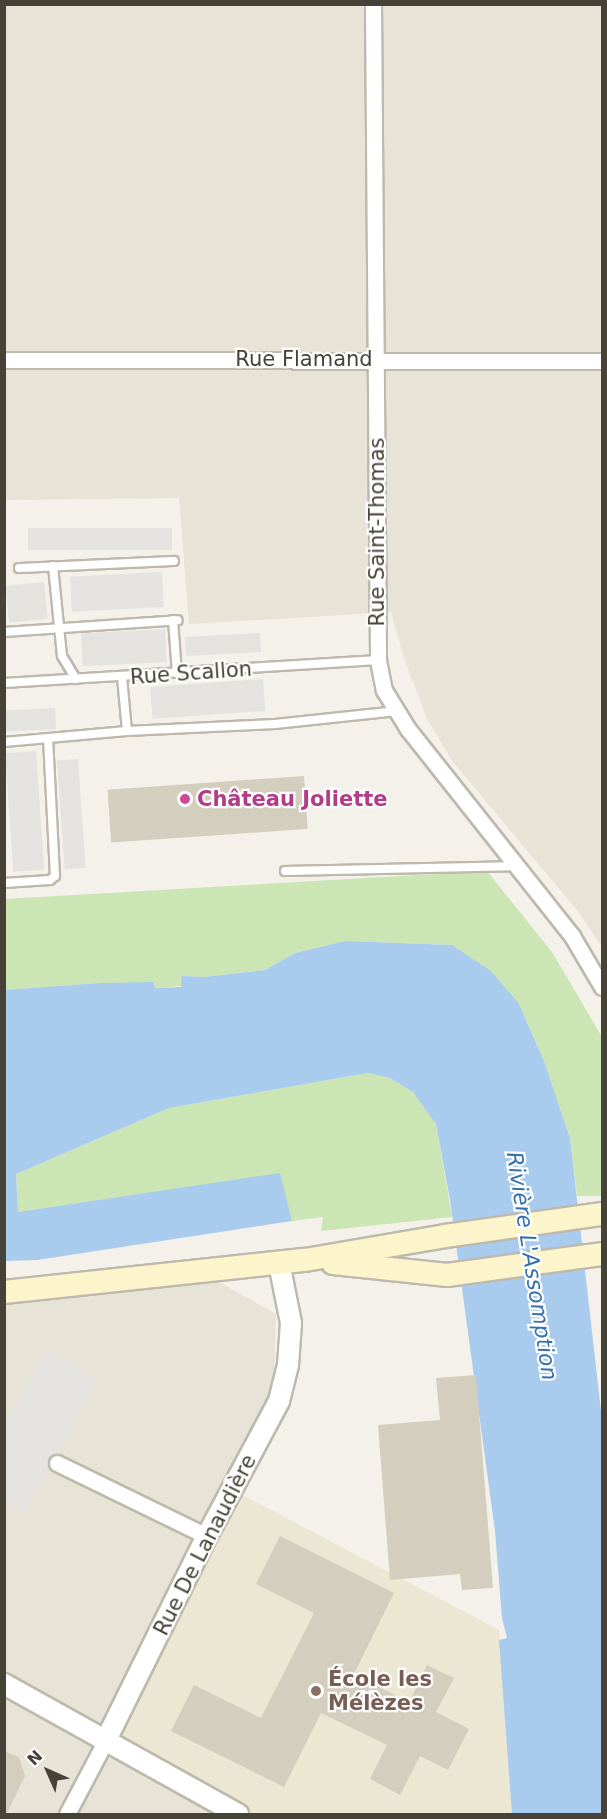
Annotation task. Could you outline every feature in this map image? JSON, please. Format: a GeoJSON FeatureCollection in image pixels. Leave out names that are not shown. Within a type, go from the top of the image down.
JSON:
{"type":"FeatureCollection","features":[{"type":"Feature","properties":{"kind":"main road"},"geometry":{"type":"LineString","coordinates":[[4,1292],[305,1260],[445,1236],[603,1214]]}},
{"type":"Feature","properties":{"kind":"main road"},"geometry":{"type":"LineString","coordinates":[[305,1260],[447,1275],[603,1254]]}},
{"type":"Feature","properties":{"kind":"street","name":"Rue Saint-Thomas"},"geometry":{"type":"LineString","coordinates":[[373,4],[378,660],[384,690],[408,729],[572,936],[603,987]]}},
{"type":"Feature","properties":{"kind":"street","name":"Rue Flamand"},"geometry":{"type":"LineString","coordinates":[[4,360],[375,359],[603,362]]}},
{"type":"Feature","properties":{"kind":"street","name":"Rue De Lanaudière"},"geometry":{"type":"LineString","coordinates":[[67,1815],[282,1392],[289,1355],[291,1323],[279,1263]]}},
{"type":"Feature","properties":{"kind":"street"},"geometry":{"type":"LineString","coordinates":[[57,1462],[207,1536]]}},
{"type":"Feature","properties":{"kind":"street"},"geometry":{"type":"LineString","coordinates":[[4,1684],[238,1815]]}},
{"type":"Feature","properties":{"kind":"lane"},"geometry":{"type":"LineString","coordinates":[[19,568],[174,561]]}},
{"type":"Feature","properties":{"kind":"lane"},"geometry":{"type":"LineString","coordinates":[[53,566],[62,656],[76,679]]}},
{"type":"Feature","properties":{"kind":"lane"},"geometry":{"type":"LineString","coordinates":[[4,632],[175,620],[177,673]]}},
{"type":"Feature","properties":{"kind":"lane","name":"Rue Scallon"},"geometry":{"type":"LineString","coordinates":[[4,683],[378,660]]}},
{"type":"Feature","properties":{"kind":"lane"},"geometry":{"type":"LineString","coordinates":[[123,677],[126,731]]}},
{"type":"Feature","properties":{"kind":"lane"},"geometry":{"type":"LineString","coordinates":[[4,742],[126,731],[275,724],[397,711]]}},
{"type":"Feature","properties":{"kind":"lane"},"geometry":{"type":"LineString","coordinates":[[4,883],[50,880],[55,876],[48,739]]}},
{"type":"Feature","properties":{"kind":"lane"},"geometry":{"type":"LineString","coordinates":[[285,871],[516,866]]}},
{"type":"Feature","properties":{"kind":"shaded area"},"geometry":{"type":"Polygon","coordinates":[[[4,5],[602,5],[602,947],[577,910],[453,762],[427,719],[405,661],[391,612],[189,624],[179,498],[5,500],[4,5]]]}},
{"type":"Feature","properties":{"kind":"shaded area"},"geometry":{"type":"Polygon","coordinates":[[[28,528],[172,528],[172,550],[28,550],[28,528]]]}},
{"type":"Feature","properties":{"kind":"shaded area"},"geometry":{"type":"Polygon","coordinates":[[[162,572],[164,607],[72,612],[70,577],[162,572]]]}},
{"type":"Feature","properties":{"kind":"shaded area"},"geometry":{"type":"Polygon","coordinates":[[[44,582],[48,619],[9,623],[5,586],[44,582]]]}},
{"type":"Feature","properties":{"kind":"shaded area"},"geometry":{"type":"Polygon","coordinates":[[[165,629],[167,662],[83,666],[81,633],[165,629]]]}},
{"type":"Feature","properties":{"kind":"shaded area"},"geometry":{"type":"Polygon","coordinates":[[[260,633],[261,652],[186,656],[185,637],[260,633]]]}},
{"type":"Feature","properties":{"kind":"shaded area"},"geometry":{"type":"Polygon","coordinates":[[[263,679],[265,711],[153,719],[150,687],[263,679]]]}},
{"type":"Feature","properties":{"kind":"shaded area"},"geometry":{"type":"Polygon","coordinates":[[[55,708],[56,729],[6,732],[5,711],[55,708]]]}},
{"type":"Feature","properties":{"kind":"shaded area"},"geometry":{"type":"Polygon","coordinates":[[[36,751],[44,870],[13,872],[5,753],[36,751]]]}},
{"type":"Feature","properties":{"kind":"shaded area"},"geometry":{"type":"Polygon","coordinates":[[[78,759],[86,868],[65,869],[57,760],[78,759]]]}},
{"type":"Feature","properties":{"kind":"shaded area"},"geometry":{"type":"Polygon","coordinates":[[[180,1260],[276,1314],[273,1412],[233,1490],[220,1814],[5,1814],[5,1287],[180,1260]]]}},
{"type":"Feature","properties":{"kind":"shaded area"},"geometry":{"type":"Polygon","coordinates":[[[46,1350],[98,1378],[24,1514],[5,1503],[5,1426],[46,1350]]]}},
{"type":"Feature","properties":{"kind":"shaded area","name":"École les Mélèzes"},"geometry":{"type":"Polygon","coordinates":[[[233,1490],[499,1630],[512,1814],[238,1814],[105,1742],[233,1490]]]}},
{"type":"Feature","properties":{"kind":"green space"},"geometry":{"type":"Polygon","coordinates":[[[487,871],[552,952],[602,1037],[602,1196],[577,1196],[570,1138],[544,1061],[519,1004],[452,945],[345,941],[295,953],[265,970],[204,977],[183,976],[182,986],[155,988],[155,983],[100,983],[5,990],[5,899],[487,871]]]}},
{"type":"Feature","properties":{"kind":"green space"},"geometry":{"type":"Polygon","coordinates":[[[368,1073],[390,1078],[413,1092],[430,1113],[436,1124],[452,1217],[321,1231],[323,1217],[292,1221],[279,1174],[18,1212],[16,1174],[169,1108],[368,1073]]]}},
{"type":"Feature","properties":{"kind":"water","name":"Rivière L'Assomption"},"geometry":{"type":"Polygon","coordinates":[[[345,941],[452,945],[491,971],[519,1004],[544,1061],[570,1138],[602,1420],[602,1814],[512,1814],[499,1640],[507,1638],[502,1618],[495,1531],[450,1200],[436,1124],[413,1092],[390,1078],[368,1073],[169,1108],[16,1174],[18,1212],[280,1173],[292,1221],[37,1260],[5,1261],[4,990],[100,983],[154,982],[155,988],[181,987],[182,976],[204,977],[265,970],[295,953],[345,941]]]}},
{"type":"Feature","properties":{"kind":"building"},"geometry":{"type":"Polygon","coordinates":[[[304,776],[308,829],[111,843],[107,790],[304,776]]]}},
{"type":"Feature","properties":{"kind":"building"},"geometry":{"type":"Polygon","coordinates":[[[476,1375],[493,1588],[462,1590],[460,1574],[390,1580],[378,1425],[440,1420],[436,1378],[476,1375]]]}},
{"type":"Feature","properties":{"kind":"building"},"geometry":{"type":"Polygon","coordinates":[[[280,1536],[394,1593],[354,1674],[409,1702],[427,1665],[454,1678],[436,1712],[469,1729],[448,1770],[420,1756],[400,1795],[370,1779],[387,1745],[321,1713],[284,1787],[171,1731],[194,1685],[261,1718],[314,1613],[256,1584],[280,1536]]]}},
{"type":"Feature","properties":{"kind":"building"},"geometry":{"type":"Polygon","coordinates":[[[4,1751],[19,1757],[25,1776],[6,1815],[4,1751]]]}},
{"type":"Feature","properties":{"kind":"place","name":"Château Joliette"},"geometry":{"type":"Point","coordinates":[185,799]}},
{"type":"Feature","properties":{"kind":"place","name":"École les Mélèzes"},"geometry":{"type":"Point","coordinates":[316,1691]}}]}
